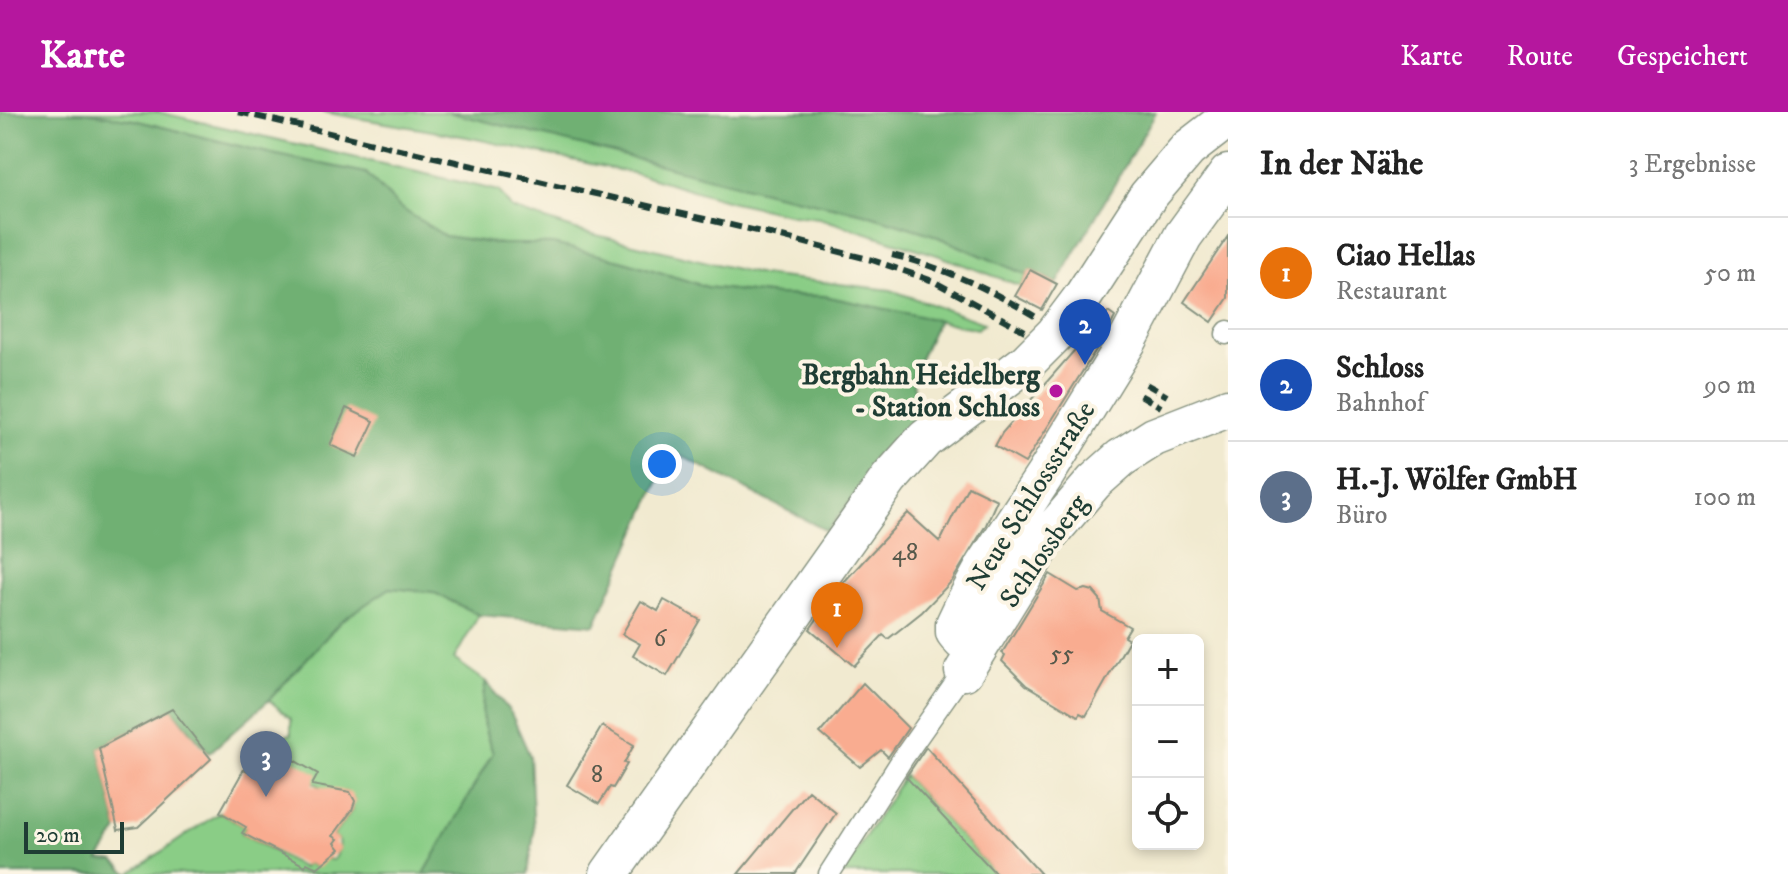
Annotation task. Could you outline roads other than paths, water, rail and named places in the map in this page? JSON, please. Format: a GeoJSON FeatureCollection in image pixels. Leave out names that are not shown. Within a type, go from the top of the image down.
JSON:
{"type":"FeatureCollection","features":[{"type":"Feature","properties":{"kind":"street"},"geometry":{"type":"LineString","coordinates":[[609,874],[889,479],[925,439],[1026,363],[1055,334],[1153,189],[1188,149],[1228,118]]}},
{"type":"Feature","properties":{"kind":"street","name":"Neue Schlossstraße"},"geometry":{"type":"LineString","coordinates":[[970,661],[955,632],[955,624],[965,603],[985,566],[1128,340],[1183,236],[1228,174]]}},
{"type":"Feature","properties":{"kind":"street","name":"Schlossberg"},"geometry":{"type":"LineString","coordinates":[[970,661],[1047,537],[1094,482],[1121,458],[1154,437],[1228,408]]}},
{"type":"Feature","properties":{"kind":"lane"},"geometry":{"type":"LineString","coordinates":[[829,874],[970,661]]}},
{"type":"Feature","properties":{"kind":"railway"},"geometry":{"type":"LineString","coordinates":[[238,112],[872,260],[933,281],[1025,331]]}},
{"type":"Feature","properties":{"kind":"railway"},"geometry":{"type":"LineString","coordinates":[[892,255],[966,280],[1036,317]]}},
{"type":"Feature","properties":{"kind":"railway"},"geometry":{"type":"LineString","coordinates":[[1146,384],[1167,396]]}},
{"type":"Feature","properties":{"kind":"railway"},"geometry":{"type":"LineString","coordinates":[[1140,395],[1161,407]]}},
{"type":"Feature","properties":{"kind":"place","name":"Schloss"},"geometry":{"type":"Point","coordinates":[1085,365]}},
{"type":"Feature","properties":{"kind":"place","name":"Bergbahn Heidelberg - Station Schloss"},"geometry":{"type":"Point","coordinates":[1056,391]}},
{"type":"Feature","properties":{"kind":"place","name":"Ciao Hellas"},"geometry":{"type":"Point","coordinates":[837,648]}},
{"type":"Feature","properties":{"kind":"place","name":"H.-J. Wölfer GmbH"},"geometry":{"type":"Point","coordinates":[266,797]}}]}
